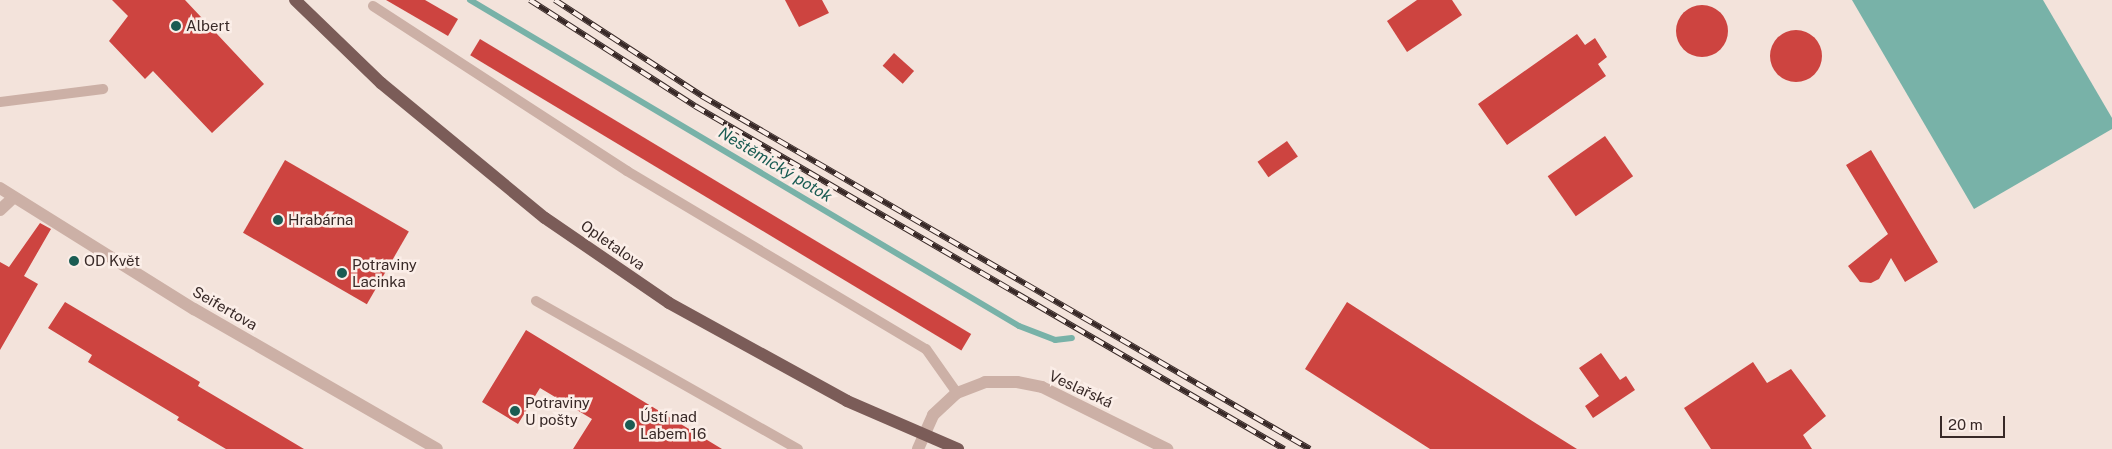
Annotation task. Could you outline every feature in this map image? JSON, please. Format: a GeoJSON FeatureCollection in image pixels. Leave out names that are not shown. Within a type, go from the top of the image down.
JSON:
{"type":"FeatureCollection","features":[{"type":"Feature","properties":{"kind":"main road","name":"Opletalova"},"geometry":{"type":"LineString","coordinates":[[295,0],[381,83],[545,218],[677,308],[847,401],[958,449]]}},
{"type":"Feature","properties":{"kind":"street","name":"Seifertova"},"geometry":{"type":"LineString","coordinates":[[0,188],[12,199],[438,449]]}},
{"type":"Feature","properties":{"kind":"street"},"geometry":{"type":"LineString","coordinates":[[0,210],[12,199]]}},
{"type":"Feature","properties":{"kind":"street","name":"Veslařská"},"geometry":{"type":"LineString","coordinates":[[918,449],[933,415],[956,393],[985,382],[1042,387],[1167,449]]}},
{"type":"Feature","properties":{"kind":"lane"},"geometry":{"type":"LineString","coordinates":[[373,6],[627,171],[926,349],[956,393]]}},
{"type":"Feature","properties":{"kind":"lane"},"geometry":{"type":"LineString","coordinates":[[0,102],[103,89]]}},
{"type":"Feature","properties":{"kind":"lane"},"geometry":{"type":"LineString","coordinates":[[536,300],[798,449]]}},
{"type":"Feature","properties":{"kind":"water"},"geometry":{"type":"Polygon","coordinates":[[[1852,0],[2043,0],[2112,118],[2112,129],[1974,209],[1852,0]]]}},
{"type":"Feature","properties":{"kind":"building"},"geometry":{"type":"Polygon","coordinates":[[[112,0],[185,0],[264,84],[212,133],[153,71],[145,79],[109,41],[128,16],[112,0]]]}},
{"type":"Feature","properties":{"kind":"building"},"geometry":{"type":"Polygon","coordinates":[[[386,0],[425,0],[458,19],[448,36],[386,0]]]}},
{"type":"Feature","properties":{"kind":"building"},"geometry":{"type":"Polygon","coordinates":[[[785,0],[822,0],[829,13],[799,27],[785,0]]]}},
{"type":"Feature","properties":{"kind":"building"},"geometry":{"type":"Polygon","coordinates":[[[1417,0],[1452,0],[1462,15],[1407,52],[1387,21],[1417,0]]]}},
{"type":"Feature","properties":{"kind":"building"},"geometry":{"type":"Polygon","coordinates":[[[1702,5],[1712,7],[1720,13],[1726,21],[1728,31],[1726,41],[1720,49],[1712,55],[1702,57],[1692,55],[1684,49],[1678,41],[1676,31],[1678,21],[1684,13],[1692,7],[1702,5]]]}},
{"type":"Feature","properties":{"kind":"building"},"geometry":{"type":"Polygon","coordinates":[[[1796,30],[1806,32],[1814,38],[1820,46],[1822,56],[1820,66],[1814,74],[1806,80],[1796,82],[1786,80],[1778,74],[1772,66],[1770,56],[1772,46],[1778,38],[1786,32],[1796,30]]]}},
{"type":"Feature","properties":{"kind":"building"},"geometry":{"type":"Polygon","coordinates":[[[1577,34],[1585,45],[1595,38],[1607,57],[1598,64],[1606,76],[1507,145],[1478,104],[1577,34]]]}},
{"type":"Feature","properties":{"kind":"building"},"geometry":{"type":"Polygon","coordinates":[[[480,39],[971,334],[961,350],[470,55],[480,39]]]}},
{"type":"Feature","properties":{"kind":"building"},"geometry":{"type":"Polygon","coordinates":[[[894,53],[914,71],[903,84],[883,66],[894,53]]]}},
{"type":"Feature","properties":{"kind":"building"},"geometry":{"type":"Polygon","coordinates":[[[1605,136],[1633,176],[1576,216],[1548,176],[1605,136]]]}},
{"type":"Feature","properties":{"kind":"building"},"geometry":{"type":"Polygon","coordinates":[[[1287,141],[1298,157],[1268,177],[1258,162],[1287,141]]]}},
{"type":"Feature","properties":{"kind":"building"},"geometry":{"type":"Polygon","coordinates":[[[1871,150],[1938,262],[1905,282],[1891,258],[1879,279],[1871,283],[1860,282],[1848,266],[1888,234],[1846,165],[1871,150]]]}},
{"type":"Feature","properties":{"kind":"building"},"geometry":{"type":"Polygon","coordinates":[[[285,160],[409,232],[367,304],[243,233],[285,160]]]}},
{"type":"Feature","properties":{"kind":"building"},"geometry":{"type":"Polygon","coordinates":[[[40,223],[51,229],[24,276],[38,284],[0,350],[0,262],[9,267],[40,223]]]}},
{"type":"Feature","properties":{"kind":"building"},"geometry":{"type":"Polygon","coordinates":[[[65,302],[200,382],[198,386],[304,449],[226,449],[177,420],[179,417],[88,362],[92,355],[48,328],[65,302]]]}},
{"type":"Feature","properties":{"kind":"building"},"geometry":{"type":"Polygon","coordinates":[[[1347,302],[1577,449],[1430,449],[1305,369],[1347,302]]]}},
{"type":"Feature","properties":{"kind":"building"},"geometry":{"type":"Polygon","coordinates":[[[526,330],[722,449],[573,449],[592,419],[540,388],[518,424],[482,402],[526,330]]]}},
{"type":"Feature","properties":{"kind":"building"},"geometry":{"type":"Polygon","coordinates":[[[1601,353],[1620,380],[1626,376],[1635,390],[1593,418],[1585,406],[1599,396],[1579,368],[1601,353]]]}},
{"type":"Feature","properties":{"kind":"building"},"geometry":{"type":"Polygon","coordinates":[[[1753,362],[1767,383],[1791,369],[1826,416],[1803,435],[1812,449],[1711,449],[1684,408],[1753,362]]]}},
{"type":"Feature","properties":{"kind":"waterway","name":"Neštěmický potok"},"geometry":{"type":"LineString","coordinates":[[470,0],[1019,326],[1055,340],[1072,338]]}},
{"type":"Feature","properties":{"kind":"railway"},"geometry":{"type":"LineString","coordinates":[[530,0],[695,106],[1284,449]]}},
{"type":"Feature","properties":{"kind":"railway"},"geometry":{"type":"LineString","coordinates":[[555,0],[702,96],[1310,449]]}},
{"type":"Feature","properties":{"kind":"place","name":"Albert"},"geometry":{"type":"Point","coordinates":[176,26]}},
{"type":"Feature","properties":{"kind":"place","name":"Hrabárna"},"geometry":{"type":"Point","coordinates":[278,220]}},
{"type":"Feature","properties":{"kind":"place","name":"OD Květ"},"geometry":{"type":"Point","coordinates":[74,261]}},
{"type":"Feature","properties":{"kind":"place","name":"Potraviny Lacinka"},"geometry":{"type":"Point","coordinates":[342,273]}},
{"type":"Feature","properties":{"kind":"place","name":"Potraviny U pošty"},"geometry":{"type":"Point","coordinates":[515,411]}},
{"type":"Feature","properties":{"kind":"place","name":"Ústí nad Labem 16"},"geometry":{"type":"Point","coordinates":[630,425]}}]}
